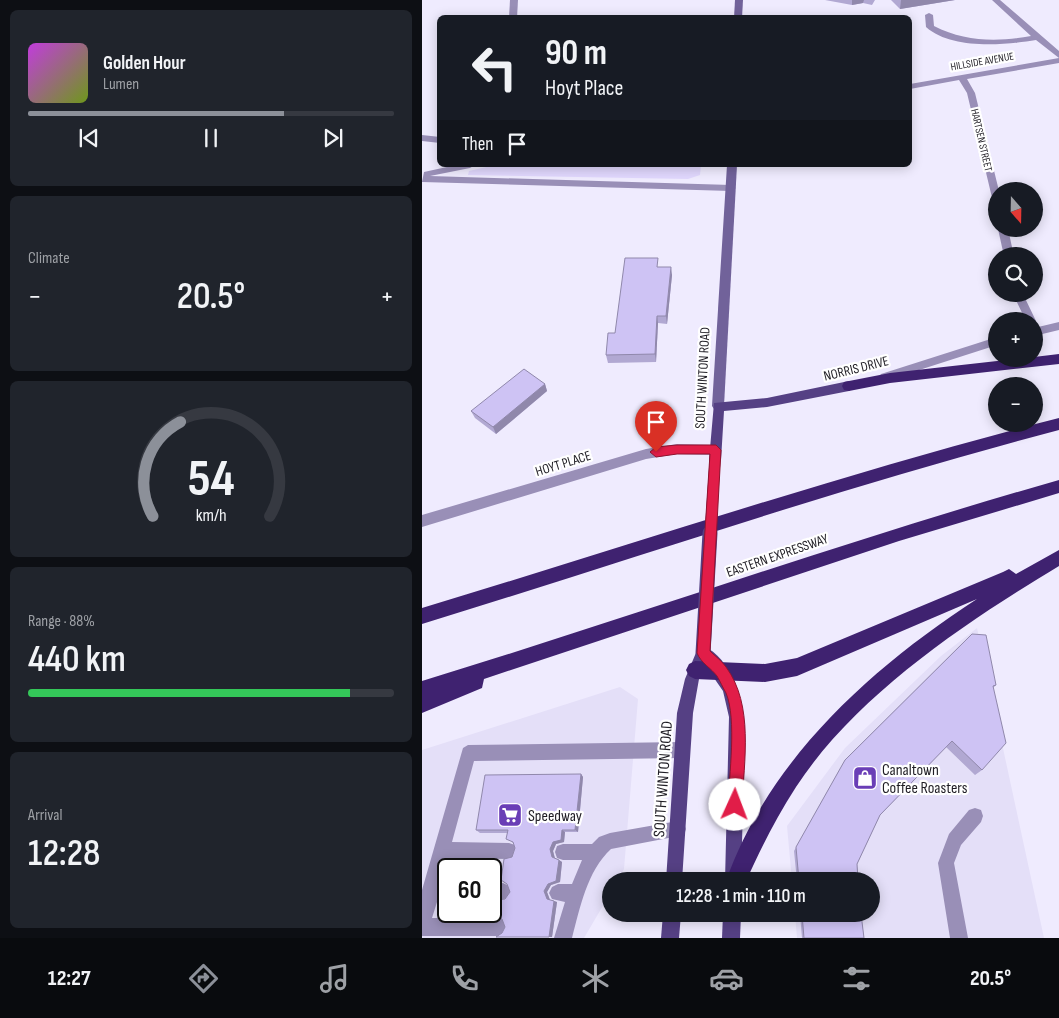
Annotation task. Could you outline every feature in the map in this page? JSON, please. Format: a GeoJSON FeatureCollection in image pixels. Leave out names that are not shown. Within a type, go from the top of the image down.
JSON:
{"type":"FeatureCollection","features":[{"type":"Feature","properties":{"kind":"highway"},"geometry":{"type":"LineString","coordinates":[[849,386],[890,378],[1058,359]]}},
{"type":"Feature","properties":{"kind":"highway"},"geometry":{"type":"LineString","coordinates":[[422,616],[848,482],[1058,424]]}},
{"type":"Feature","properties":{"kind":"highway","name":"EASTERN EXPRESSWAY"},"geometry":{"type":"LineString","coordinates":[[422,690],[582,640],[864,545],[1058,486]]}},
{"type":"Feature","properties":{"kind":"highway"},"geometry":{"type":"LineString","coordinates":[[695,670],[765,673],[797,667],[1058,556]]}},
{"type":"Feature","properties":{"kind":"highway"},"geometry":{"type":"LineString","coordinates":[[738,872],[764,818],[802,766],[855,705],[896,667],[939,632],[990,597],[1058,556]]}},
{"type":"Feature","properties":{"kind":"highway"},"geometry":{"type":"LineString","coordinates":[[422,704],[582,640]]}},
{"type":"Feature","properties":{"kind":"main road"},"geometry":{"type":"LineString","coordinates":[[738,15],[739,0]]}},
{"type":"Feature","properties":{"kind":"main road","name":"SOUTH WINTON ROAD"},"geometry":{"type":"LineString","coordinates":[[675,872],[686,706],[695,670],[703,653],[732,167]]}},
{"type":"Feature","properties":{"kind":"main road","name":"NORRIS DRIVE"},"geometry":{"type":"LineString","coordinates":[[718,406],[765,403],[849,386]]}},
{"type":"Feature","properties":{"kind":"main road"},"geometry":{"type":"LineString","coordinates":[[703,653],[722,671],[733,693],[737,716],[734,872]]}},
{"type":"Feature","properties":{"kind":"main road"},"geometry":{"type":"LineString","coordinates":[[670,938],[671,922]]}},
{"type":"Feature","properties":{"kind":"main road"},"geometry":{"type":"LineString","coordinates":[[731,938],[732,922]]}},
{"type":"Feature","properties":{"kind":"street"},"geometry":{"type":"LineString","coordinates":[[514,0],[514,15]]}},
{"type":"Feature","properties":{"kind":"street"},"geometry":{"type":"LineString","coordinates":[[996,0],[1038,37],[1058,58]]}},
{"type":"Feature","properties":{"kind":"street"},"geometry":{"type":"LineString","coordinates":[[929,16],[930,27],[945,36],[971,40],[1012,42],[1038,37]]}},
{"type":"Feature","properties":{"kind":"street","name":"HILLSIDE AVENUE"},"geometry":{"type":"LineString","coordinates":[[912,86],[1058,58]]}},
{"type":"Feature","properties":{"kind":"street","name":"HARTSEN STREET"},"geometry":{"type":"LineString","coordinates":[[962,77],[971,93],[992,182]]}},
{"type":"Feature","properties":{"kind":"street"},"geometry":{"type":"LineString","coordinates":[[422,138],[437,140]]}},
{"type":"Feature","properties":{"kind":"street"},"geometry":{"type":"LineString","coordinates":[[422,177],[462,167]]}},
{"type":"Feature","properties":{"kind":"street"},"geometry":{"type":"LineString","coordinates":[[422,177],[731,188]]}},
{"type":"Feature","properties":{"kind":"street"},"geometry":{"type":"LineString","coordinates":[[1043,327],[1058,326]]}},
{"type":"Feature","properties":{"kind":"street","name":"NORRIS DRIVE"},"geometry":{"type":"LineString","coordinates":[[849,386],[988,344]]}},
{"type":"Feature","properties":{"kind":"street","name":"HOYT PLACE"},"geometry":{"type":"LineString","coordinates":[[422,522],[646,454],[677,450],[715,455]]}},
{"type":"Feature","properties":{"kind":"street"},"geometry":{"type":"LineString","coordinates":[[499,927],[422,926],[468,753],[682,750]]}},
{"type":"Feature","properties":{"kind":"street"},"geometry":{"type":"LineString","coordinates":[[959,938],[946,862],[955,840],[975,816]]}},
{"type":"Feature","properties":{"kind":"street"},"geometry":{"type":"LineString","coordinates":[[561,930],[595,852],[606,842],[678,829]]}},
{"type":"Feature","properties":{"kind":"street"},"geometry":{"type":"LineString","coordinates":[[442,850],[509,851]]}},
{"type":"Feature","properties":{"kind":"street"},"geometry":{"type":"LineString","coordinates":[[563,852],[595,852]]}},
{"type":"Feature","properties":{"kind":"street"},"geometry":{"type":"LineString","coordinates":[[558,893],[577,893]]}},
{"type":"Feature","properties":{"kind":"street"},"geometry":{"type":"LineString","coordinates":[[430,894],[437,894]]}},
{"type":"Feature","properties":{"kind":"shaded area"},"geometry":{"type":"Polygon","coordinates":[[[486,167],[701,167],[700,175],[688,179],[468,175],[469,171],[486,167]]]}},
{"type":"Feature","properties":{"kind":"shaded area"},"geometry":{"type":"Polygon","coordinates":[[[977,628],[1044,938],[797,938],[796,922],[880,922],[880,872],[791,872],[787,826],[845,748],[941,656],[977,628]]]}},
{"type":"Feature","properties":{"kind":"shaded area"},"geometry":{"type":"Polygon","coordinates":[[[620,687],[638,699],[624,869],[622,872],[602,872],[602,907],[584,938],[422,938],[422,750],[620,687]]]}},
{"type":"Feature","properties":{"kind":"building"},"geometry":{"type":"Polygon","coordinates":[[[625,258],[658,258],[657,267],[671,267],[666,316],[657,316],[655,354],[606,355],[608,333],[615,333],[625,258]]]}},
{"type":"Feature","properties":{"kind":"building"},"geometry":{"type":"Polygon","coordinates":[[[524,369],[545,384],[493,427],[471,411],[524,369]]]}},
{"type":"Feature","properties":{"kind":"building"},"geometry":{"type":"Polygon","coordinates":[[[972,634],[986,635],[996,685],[993,686],[1006,743],[982,770],[952,741],[880,815],[857,864],[857,872],[798,872],[796,847],[845,760],[972,634]]]}},
{"type":"Feature","properties":{"kind":"building"},"geometry":{"type":"Polygon","coordinates":[[[581,774],[575,830],[562,830],[561,840],[553,842],[550,849],[552,857],[559,860],[556,881],[548,884],[544,891],[547,899],[554,901],[549,937],[496,937],[502,933],[505,927],[502,919],[502,899],[505,899],[510,892],[507,884],[502,881],[504,859],[512,857],[515,848],[513,842],[506,839],[508,830],[476,830],[485,775],[581,774]]]}},
{"type":"Feature","properties":{"kind":"building"},"geometry":{"type":"Polygon","coordinates":[[[803,922],[862,922],[864,938],[804,938],[803,922]]]}},
{"type":"Feature","properties":{"kind":"place","name":"Canaltown Coffee Roasters"},"geometry":{"type":"Point","coordinates":[865,778]}},
{"type":"Feature","properties":{"kind":"place","name":"Speedway"},"geometry":{"type":"Point","coordinates":[510,815]}},
{"type":"Feature","properties":{"kind":"route"},"geometry":{"type":"LineString","coordinates":[[656,452],[716,450],[703,653],[722,671],[733,693],[736,705],[738,729],[735,805]]}}]}
